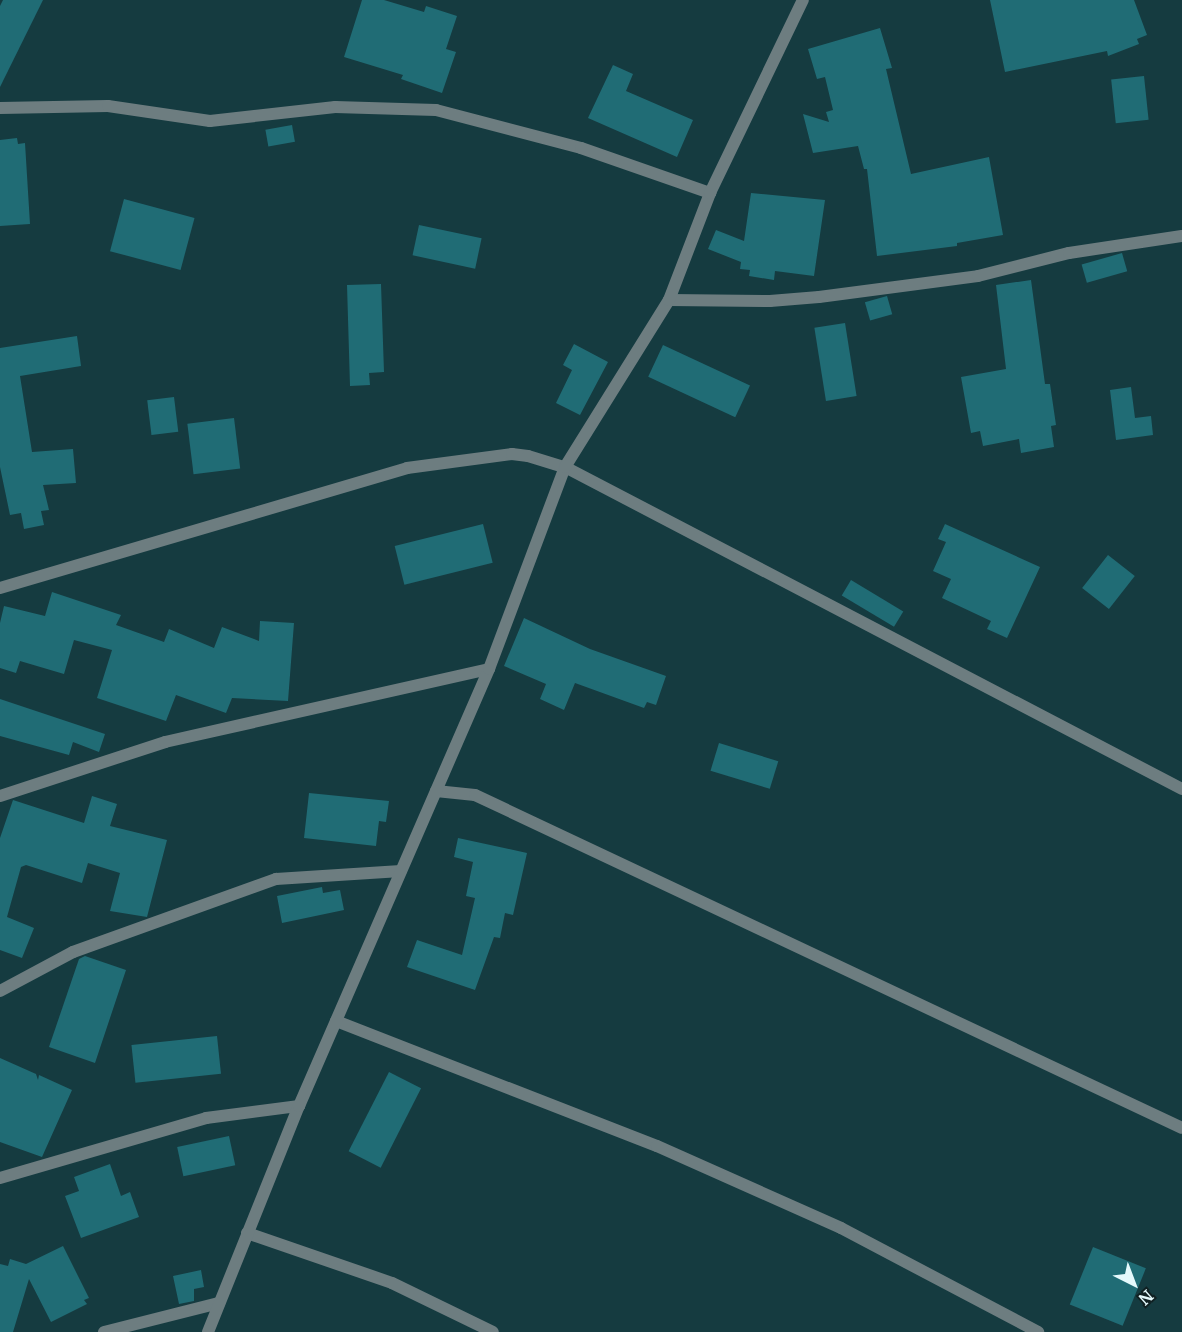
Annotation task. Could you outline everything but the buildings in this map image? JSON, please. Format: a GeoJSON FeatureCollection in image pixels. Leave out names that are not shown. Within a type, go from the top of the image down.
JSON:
{"type":"FeatureCollection","features":[{"type":"Feature","properties":{"kind":"street"},"geometry":{"type":"LineString","coordinates":[[208,1332],[299,1106],[489,669],[566,467],[669,300],[710,193],[803,0]]}},
{"type":"Feature","properties":{"kind":"street"},"geometry":{"type":"LineString","coordinates":[[0,108],[108,106],[210,122],[335,107],[436,110],[580,148],[710,193]]}},
{"type":"Feature","properties":{"kind":"street"},"geometry":{"type":"LineString","coordinates":[[669,300],[770,301],[819,297],[978,276],[1069,253],[1182,236]]}},
{"type":"Feature","properties":{"kind":"street"},"geometry":{"type":"LineString","coordinates":[[0,588],[407,468],[512,454],[566,467],[1182,789]]}},
{"type":"Feature","properties":{"kind":"street"},"geometry":{"type":"LineString","coordinates":[[0,796],[165,742],[489,669]]}},
{"type":"Feature","properties":{"kind":"street"},"geometry":{"type":"LineString","coordinates":[[436,791],[475,795],[1182,1128]]}},
{"type":"Feature","properties":{"kind":"street"},"geometry":{"type":"LineString","coordinates":[[0,991],[73,952],[276,879],[401,871]]}},
{"type":"Feature","properties":{"kind":"street"},"geometry":{"type":"LineString","coordinates":[[336,1021],[678,1156],[841,1228],[1038,1332]]}},
{"type":"Feature","properties":{"kind":"street"},"geometry":{"type":"LineString","coordinates":[[0,1178],[206,1118],[299,1106]]}},
{"type":"Feature","properties":{"kind":"street"},"geometry":{"type":"LineString","coordinates":[[247,1233],[392,1283],[493,1332]]}},
{"type":"Feature","properties":{"kind":"street"},"geometry":{"type":"LineString","coordinates":[[105,1332],[219,1303]]}}]}
